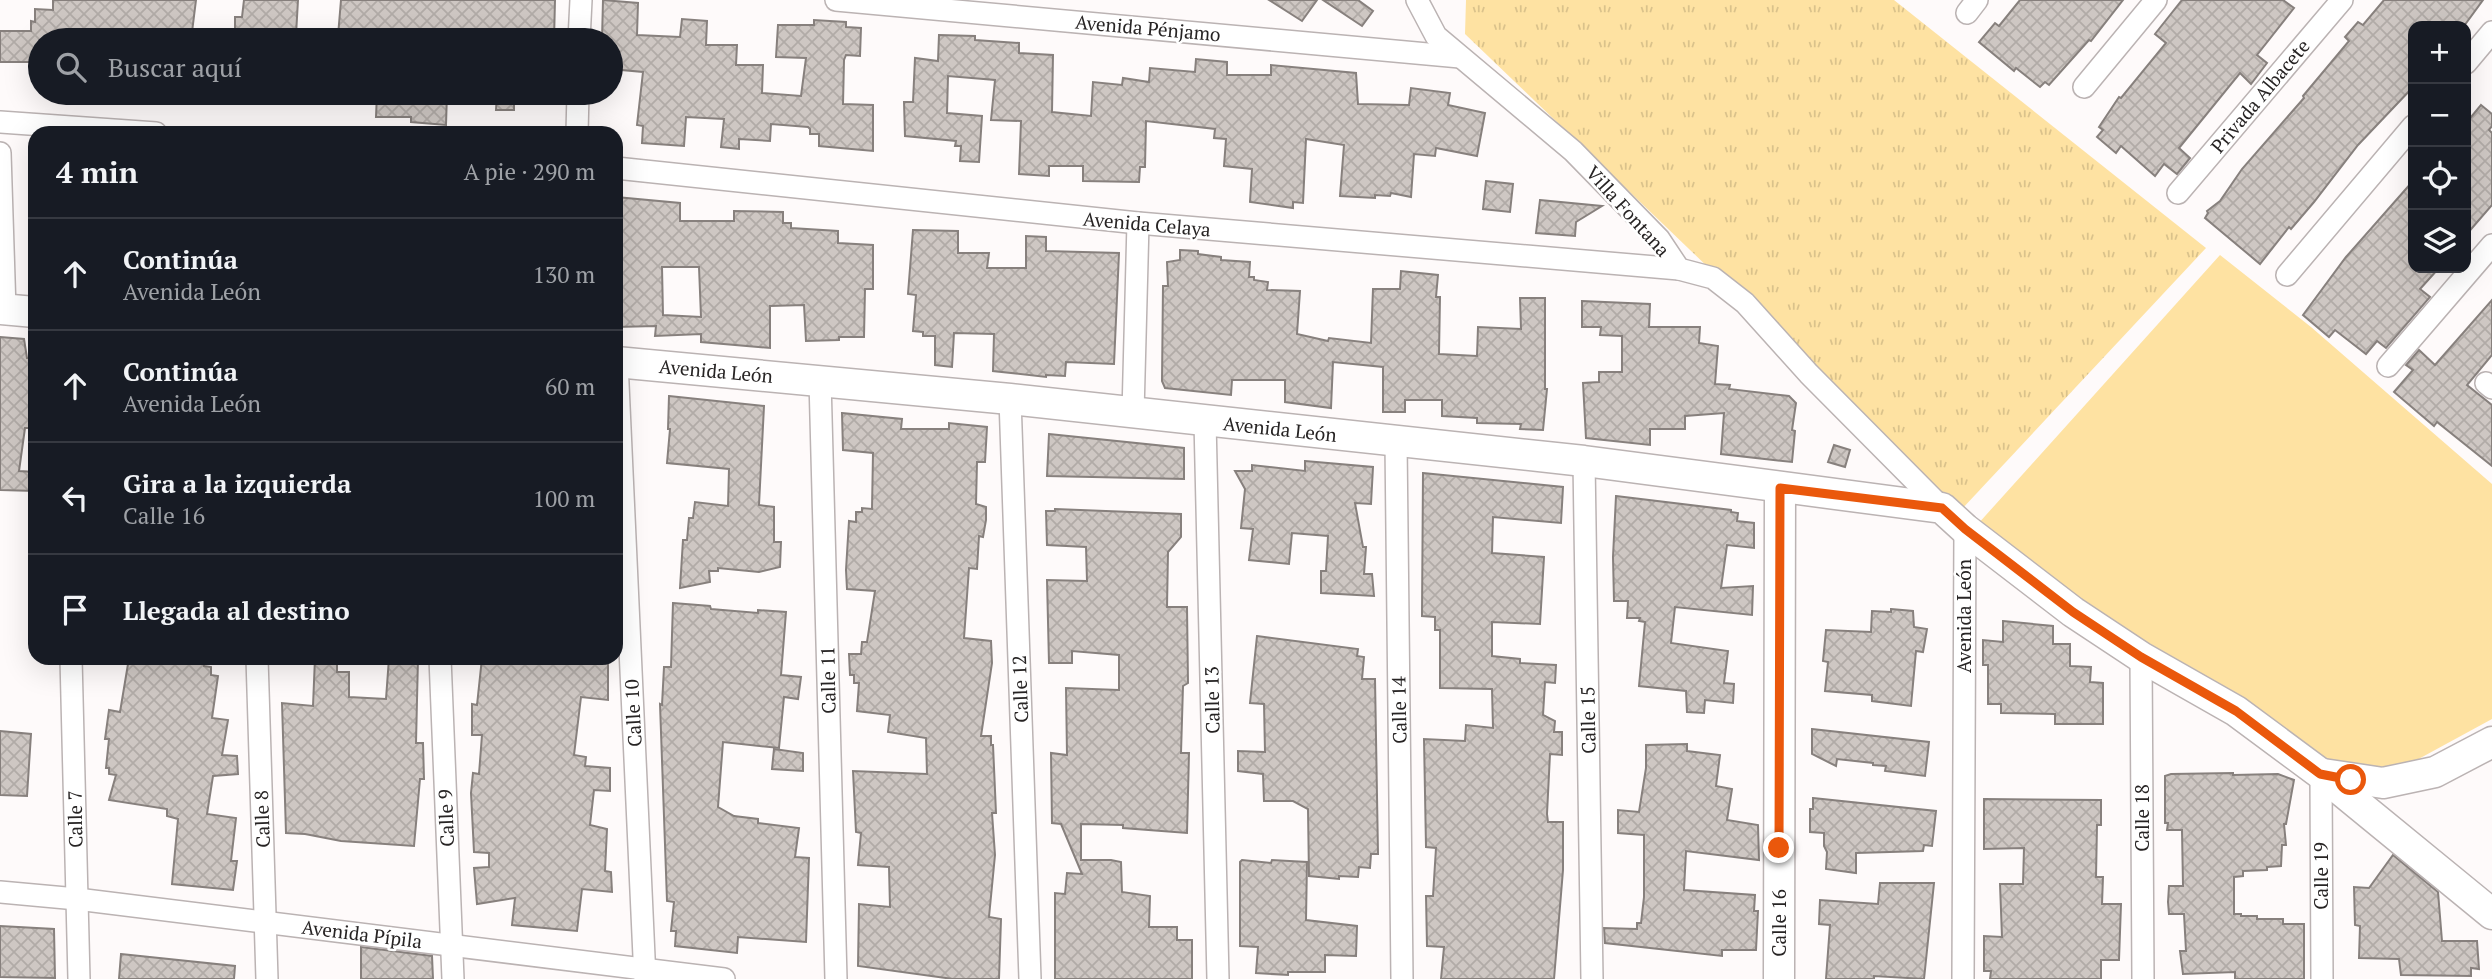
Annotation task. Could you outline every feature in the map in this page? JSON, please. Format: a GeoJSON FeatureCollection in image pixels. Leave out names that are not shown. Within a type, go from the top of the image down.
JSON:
{"type":"FeatureCollection","features":[{"type":"Feature","properties":{"kind":"street"},"geometry":{"type":"LineString","coordinates":[[580,28],[581,0]]}},
{"type":"Feature","properties":{"kind":"street","name":"Avenida Pénjamo"},"geometry":{"type":"LineString","coordinates":[[836,0],[1460,57]]}},
{"type":"Feature","properties":{"kind":"street","name":"Villa Fontana"},"geometry":{"type":"LineString","coordinates":[[1417,0],[1436,36],[1581,160],[1651,229],[1679,269],[1713,278],[1745,303],[1809,374],[1965,529]]}},
{"type":"Feature","properties":{"kind":"street"},"geometry":{"type":"LineString","coordinates":[[1436,36],[1437,0]]}},
{"type":"Feature","properties":{"kind":"street"},"geometry":{"type":"LineString","coordinates":[[2084,87],[2156,0]]}},
{"type":"Feature","properties":{"kind":"street","name":"Privada Albacete"},"geometry":{"type":"LineString","coordinates":[[2178,192],[2342,0]]}},
{"type":"Feature","properties":{"kind":"street"},"geometry":{"type":"LineString","coordinates":[[2471,57],[2492,32]]}},
{"type":"Feature","properties":{"kind":"street"},"geometry":{"type":"LineString","coordinates":[[577,126],[578,105]]}},
{"type":"Feature","properties":{"kind":"street"},"geometry":{"type":"LineString","coordinates":[[0,122],[57,126]]}},
{"type":"Feature","properties":{"kind":"street"},"geometry":{"type":"LineString","coordinates":[[2287,275],[2408,132]]}},
{"type":"Feature","properties":{"kind":"street"},"geometry":{"type":"LineString","coordinates":[[0,153],[3,309],[28,311]]}},
{"type":"Feature","properties":{"kind":"street","name":"Avenida Celaya"},"geometry":{"type":"LineString","coordinates":[[623,168],[1138,223],[1679,269]]}},
{"type":"Feature","properties":{"kind":"street"},"geometry":{"type":"LineString","coordinates":[[1133,413],[1138,223]]}},
{"type":"Feature","properties":{"kind":"street"},"geometry":{"type":"LineString","coordinates":[[2388,366],[2492,245]]}},
{"type":"Feature","properties":{"kind":"street","name":"Avenida León"},"geometry":{"type":"LineString","coordinates":[[623,363],[1010,399],[1584,461],[1942,508]]}},
{"type":"Feature","properties":{"kind":"street","name":"Calle 11"},"geometry":{"type":"LineString","coordinates":[[820,380],[836,979]]}},
{"type":"Feature","properties":{"kind":"street","name":"Calle 12"},"geometry":{"type":"LineString","coordinates":[[1010,399],[1030,979]]}},
{"type":"Feature","properties":{"kind":"street","name":"Calle 13"},"geometry":{"type":"LineString","coordinates":[[1205,421],[1218,979]]}},
{"type":"Feature","properties":{"kind":"street","name":"Calle 14"},"geometry":{"type":"LineString","coordinates":[[1396,442],[1402,979]]}},
{"type":"Feature","properties":{"kind":"street","name":"Calle 15"},"geometry":{"type":"LineString","coordinates":[[1584,461],[1592,979]]}},
{"type":"Feature","properties":{"kind":"street","name":"Calle 16"},"geometry":{"type":"LineString","coordinates":[[1779,979],[1780,488]]}},
{"type":"Feature","properties":{"kind":"street","name":"Calle 10"},"geometry":{"type":"LineString","coordinates":[[623,493],[645,974]]}},
{"type":"Feature","properties":{"kind":"street","name":"Avenida León"},"geometry":{"type":"LineString","coordinates":[[1965,529],[2073,612],[2141,657],[2236,711],[2320,774],[2492,914]]}},
{"type":"Feature","properties":{"kind":"street","name":"Avenida León"},"geometry":{"type":"LineString","coordinates":[[1963,979],[1965,529]]}},
{"type":"Feature","properties":{"kind":"street","name":"Calle 18"},"geometry":{"type":"LineString","coordinates":[[2141,657],[2143,979]]}},
{"type":"Feature","properties":{"kind":"street","name":"Calle 7"},"geometry":{"type":"LineString","coordinates":[[71,665],[79,979]]}},
{"type":"Feature","properties":{"kind":"street","name":"Calle 8"},"geometry":{"type":"LineString","coordinates":[[257,665],[267,979]]}},
{"type":"Feature","properties":{"kind":"street","name":"Calle 9"},"geometry":{"type":"LineString","coordinates":[[440,665],[453,979]]}},
{"type":"Feature","properties":{"kind":"street"},"geometry":{"type":"LineString","coordinates":[[2320,774],[2383,783],[2435,772],[2492,742]]}},
{"type":"Feature","properties":{"kind":"street","name":"Calle 19"},"geometry":{"type":"LineString","coordinates":[[2320,774],[2322,979]]}},
{"type":"Feature","properties":{"kind":"street","name":"Avenida Pípila"},"geometry":{"type":"LineString","coordinates":[[0,892],[265,922],[645,974],[724,979]]}},
{"type":"Feature","properties":{"kind":"green space"},"geometry":{"type":"Polygon","coordinates":[[[1466,0],[1894,0],[2206,248],[1961,510],[1465,34],[1466,0]]]}},
{"type":"Feature","properties":{"kind":"green space"},"geometry":{"type":"Polygon","coordinates":[[[2220,255],[2311,327],[2492,484],[2492,719],[2402,768],[2369,774],[2336,765],[2196,671],[2121,633],[1977,525],[2220,255]]]}},
{"type":"Feature","properties":{"kind":"building"},"geometry":{"type":"Polygon","coordinates":[[[53,0],[196,0],[192,28],[31,28],[31,21],[35,22],[35,9],[53,10],[53,0]]]}},
{"type":"Feature","properties":{"kind":"building"},"geometry":{"type":"Polygon","coordinates":[[[244,0],[298,0],[296,28],[235,28],[235,17],[242,17],[244,0]]]}},
{"type":"Feature","properties":{"kind":"building"},"geometry":{"type":"Polygon","coordinates":[[[341,0],[555,0],[554,28],[339,28],[341,0]]]}},
{"type":"Feature","properties":{"kind":"building"},"geometry":{"type":"Polygon","coordinates":[[[603,0],[638,3],[637,35],[680,37],[682,19],[707,21],[706,45],[737,45],[736,65],[763,65],[762,93],[801,96],[806,58],[776,57],[778,25],[814,25],[814,20],[846,22],[846,27],[861,28],[860,56],[846,55],[844,60],[843,104],[873,105],[873,151],[819,146],[819,134],[810,134],[808,127],[771,124],[770,141],[739,139],[739,149],[721,147],[724,119],[686,117],[684,146],[642,143],[643,126],[637,125],[643,72],[623,70],[623,28],[602,28],[603,0]]]}},
{"type":"Feature","properties":{"kind":"building"},"geometry":{"type":"Polygon","coordinates":[[[1269,0],[1317,0],[1302,21],[1269,0]]]}},
{"type":"Feature","properties":{"kind":"building"},"geometry":{"type":"Polygon","coordinates":[[[1323,0],[1358,0],[1373,11],[1362,26],[1323,0]]]}},
{"type":"Feature","properties":{"kind":"building"},"geometry":{"type":"Polygon","coordinates":[[[2020,0],[2123,0],[2091,41],[2089,40],[2049,85],[2045,82],[2040,87],[2016,68],[2014,71],[1979,42],[1995,23],[1999,26],[2020,0]]]}},
{"type":"Feature","properties":{"kind":"building"},"geometry":{"type":"Polygon","coordinates":[[[2182,0],[2283,0],[2294,8],[2257,55],[2267,63],[2251,84],[2240,73],[2179,148],[2190,158],[2177,174],[2164,164],[2155,176],[2121,146],[2116,153],[2097,137],[2103,130],[2099,127],[2119,97],[2121,98],[2166,43],[2155,34],[2182,0]]]}},
{"type":"Feature","properties":{"kind":"building"},"geometry":{"type":"Polygon","coordinates":[[[2384,0],[2483,0],[2468,21],[2408,21],[2408,92],[2358,145],[2314,202],[2291,229],[2289,227],[2260,264],[2205,218],[2207,211],[2220,201],[2242,169],[2304,98],[2349,41],[2345,37],[2358,22],[2363,25],[2384,0]]]}},
{"type":"Feature","properties":{"kind":"building"},"geometry":{"type":"Polygon","coordinates":[[[0,31],[28,31],[28,62],[0,62],[0,31]]]}},
{"type":"Feature","properties":{"kind":"building"},"geometry":{"type":"Polygon","coordinates":[[[939,35],[975,36],[975,40],[1019,43],[1019,53],[1053,55],[1052,112],[1091,116],[1093,82],[1122,85],[1123,78],[1149,82],[1150,68],[1195,72],[1196,59],[1227,62],[1227,75],[1271,75],[1271,65],[1356,73],[1358,104],[1409,105],[1411,88],[1450,93],[1448,105],[1485,113],[1477,156],[1436,148],[1435,156],[1414,154],[1411,197],[1391,193],[1390,196],[1375,195],[1375,198],[1340,196],[1344,145],[1306,139],[1303,203],[1293,202],[1293,208],[1250,202],[1252,169],[1224,166],[1226,139],[1214,138],[1215,129],[1146,121],[1145,167],[1140,167],[1139,182],[1083,181],[1083,166],[1049,166],[1049,176],[1019,174],[1021,121],[991,120],[995,80],[948,76],[947,113],[982,116],[979,162],[960,161],[961,146],[955,146],[956,141],[905,136],[904,102],[913,102],[915,58],[938,61],[939,35]]]}},
{"type":"Feature","properties":{"kind":"building"},"geometry":{"type":"Polygon","coordinates":[[[376,105],[447,105],[446,125],[411,122],[411,117],[376,117],[376,105]]]}},
{"type":"Feature","properties":{"kind":"building"},"geometry":{"type":"Polygon","coordinates":[[[496,105],[514,105],[514,110],[496,110],[496,105]]]}},
{"type":"Feature","properties":{"kind":"building"},"geometry":{"type":"Polygon","coordinates":[[[2481,105],[2492,114],[2492,126],[2489,130],[2492,133],[2492,205],[2471,229],[2471,147],[2471,117],[2481,105]]]}},
{"type":"Feature","properties":{"kind":"building"},"geometry":{"type":"Polygon","coordinates":[[[1486,181],[1513,184],[1510,212],[1483,209],[1486,181]]]}},
{"type":"Feature","properties":{"kind":"building"},"geometry":{"type":"Polygon","coordinates":[[[2408,187],[2408,273],[2434,273],[2420,289],[2430,297],[2386,348],[2377,341],[2366,354],[2335,330],[2329,337],[2303,315],[2346,257],[2408,187]]]}},
{"type":"Feature","properties":{"kind":"building"},"geometry":{"type":"Polygon","coordinates":[[[623,198],[680,203],[680,221],[734,221],[734,211],[783,212],[783,223],[791,223],[791,228],[838,231],[838,243],[873,245],[873,289],[865,289],[864,337],[806,341],[804,305],[770,306],[770,348],[701,342],[701,334],[655,336],[656,326],[623,327],[623,198]],[[662,267],[663,315],[701,317],[699,267],[662,267]]]}},
{"type":"Feature","properties":{"kind":"building"},"geometry":{"type":"Polygon","coordinates":[[[1540,200],[1602,206],[1576,222],[1575,236],[1536,233],[1540,200]]]}},
{"type":"Feature","properties":{"kind":"building"},"geometry":{"type":"Polygon","coordinates":[[[913,230],[958,231],[958,253],[989,253],[987,268],[1026,268],[1026,236],[1046,237],[1046,251],[1119,253],[1114,364],[1066,362],[1065,376],[1046,377],[993,371],[994,334],[954,333],[952,367],[935,365],[935,336],[923,336],[923,332],[913,331],[916,295],[908,294],[913,230]]]}},
{"type":"Feature","properties":{"kind":"building"},"geometry":{"type":"Polygon","coordinates":[[[1180,250],[1198,251],[1198,254],[1221,257],[1221,260],[1250,262],[1249,277],[1268,282],[1267,290],[1300,291],[1297,334],[1328,341],[1329,338],[1371,343],[1373,289],[1400,289],[1401,271],[1438,275],[1436,297],[1440,297],[1439,354],[1477,356],[1478,327],[1521,329],[1520,298],[1545,298],[1547,389],[1543,430],[1520,429],[1521,424],[1477,423],[1477,418],[1442,416],[1442,400],[1405,400],[1405,412],[1383,412],[1383,367],[1333,362],[1331,408],[1285,402],[1285,380],[1232,380],[1231,395],[1165,388],[1162,381],[1163,286],[1168,286],[1167,262],[1180,260],[1180,250]]]}},
{"type":"Feature","properties":{"kind":"building"},"geometry":{"type":"Polygon","coordinates":[[[2492,300],[2492,355],[2467,385],[2492,405],[2492,466],[2437,422],[2434,426],[2394,392],[2413,370],[2406,365],[2419,350],[2435,365],[2492,300]]]}},
{"type":"Feature","properties":{"kind":"building"},"geometry":{"type":"Polygon","coordinates":[[[1582,301],[1650,304],[1649,327],[1700,327],[1699,343],[1718,346],[1715,384],[1730,385],[1729,389],[1789,396],[1796,403],[1792,430],[1795,431],[1792,462],[1721,454],[1724,413],[1685,416],[1685,429],[1650,429],[1650,445],[1586,438],[1583,383],[1599,382],[1599,372],[1622,372],[1622,336],[1600,335],[1601,327],[1582,327],[1582,301]]]}},
{"type":"Feature","properties":{"kind":"building"},"geometry":{"type":"Polygon","coordinates":[[[0,337],[24,339],[28,358],[28,428],[25,428],[19,471],[28,472],[28,491],[0,490],[0,337]]]}},
{"type":"Feature","properties":{"kind":"building"},"geometry":{"type":"Polygon","coordinates":[[[669,396],[764,406],[759,505],[774,507],[774,542],[781,542],[780,567],[759,572],[718,568],[718,571],[709,571],[710,582],[680,588],[683,540],[687,540],[689,518],[693,518],[695,502],[728,506],[729,469],[667,463],[669,396]]]}},
{"type":"Feature","properties":{"kind":"building"},"geometry":{"type":"Polygon","coordinates":[[[842,413],[902,419],[901,429],[949,429],[949,423],[987,427],[985,462],[977,462],[976,504],[986,507],[986,520],[983,537],[979,536],[977,569],[969,568],[964,638],[991,641],[992,663],[981,736],[991,736],[993,745],[996,813],[992,813],[995,855],[989,917],[1001,919],[999,979],[953,979],[858,966],[859,904],[890,907],[889,867],[858,865],[861,833],[856,832],[853,771],[927,774],[926,738],[888,732],[890,715],[857,711],[859,683],[854,683],[854,675],[850,675],[849,654],[861,654],[862,642],[867,642],[875,591],[847,589],[849,521],[856,522],[856,512],[862,512],[862,508],[872,509],[873,453],[843,450],[842,413]]]}},
{"type":"Feature","properties":{"kind":"building"},"geometry":{"type":"Polygon","coordinates":[[[1049,434],[1184,448],[1184,479],[1047,476],[1049,434]]]}},
{"type":"Feature","properties":{"kind":"building"},"geometry":{"type":"Polygon","coordinates":[[[1834,445],[1850,450],[1845,467],[1828,462],[1834,445]]]}},
{"type":"Feature","properties":{"kind":"building"},"geometry":{"type":"Polygon","coordinates":[[[1305,461],[1373,467],[1371,504],[1355,503],[1363,547],[1366,547],[1364,574],[1372,574],[1374,596],[1321,593],[1321,571],[1326,571],[1328,536],[1292,533],[1289,564],[1249,560],[1253,529],[1241,528],[1245,489],[1235,471],[1252,471],[1252,465],[1305,471],[1305,461]]]}},
{"type":"Feature","properties":{"kind":"building"},"geometry":{"type":"Polygon","coordinates":[[[1423,473],[1563,487],[1561,523],[1493,517],[1492,553],[1544,557],[1540,624],[1492,622],[1492,656],[1520,659],[1520,663],[1556,665],[1555,683],[1545,682],[1543,715],[1555,721],[1554,732],[1562,732],[1562,755],[1550,754],[1547,814],[1548,822],[1563,822],[1563,870],[1554,979],[1441,979],[1444,947],[1427,946],[1426,896],[1433,896],[1436,848],[1426,847],[1424,739],[1465,741],[1466,725],[1493,728],[1492,689],[1440,688],[1440,630],[1435,630],[1435,617],[1422,616],[1423,473]]]}},
{"type":"Feature","properties":{"kind":"building"},"geometry":{"type":"Polygon","coordinates":[[[1616,496],[1731,510],[1738,513],[1737,521],[1754,523],[1754,548],[1727,545],[1721,588],[1753,586],[1752,615],[1675,607],[1671,643],[1728,651],[1724,683],[1734,684],[1733,703],[1705,700],[1704,713],[1687,712],[1686,691],[1639,686],[1645,622],[1639,621],[1640,618],[1627,618],[1628,601],[1614,601],[1616,496]]]}},
{"type":"Feature","properties":{"kind":"building"},"geometry":{"type":"Polygon","coordinates":[[[1055,509],[1181,514],[1181,537],[1168,552],[1167,607],[1187,607],[1188,683],[1183,686],[1181,753],[1189,753],[1187,833],[1123,828],[1123,825],[1081,824],[1081,860],[1121,862],[1122,892],[1150,896],[1149,927],[1177,927],[1177,940],[1192,940],[1192,979],[1055,979],[1055,893],[1065,894],[1067,873],[1082,874],[1061,824],[1052,823],[1051,753],[1067,755],[1066,688],[1119,690],[1119,655],[1072,651],[1072,663],[1049,663],[1047,580],[1087,581],[1086,547],[1047,545],[1046,511],[1055,509]]]}},
{"type":"Feature","properties":{"kind":"building"},"geometry":{"type":"Polygon","coordinates":[[[673,603],[758,613],[758,610],[786,612],[781,675],[801,677],[798,699],[784,697],[779,748],[723,742],[718,807],[734,816],[758,819],[758,823],[799,828],[795,857],[809,858],[806,942],[738,937],[737,953],[675,946],[676,931],[671,931],[674,902],[667,901],[660,704],[662,705],[664,667],[671,667],[673,603]]]}},
{"type":"Feature","properties":{"kind":"building"},"geometry":{"type":"Polygon","coordinates":[[[1891,609],[1913,611],[1914,627],[1927,629],[1923,652],[1916,651],[1911,706],[1872,701],[1872,695],[1825,691],[1828,662],[1823,661],[1826,630],[1871,632],[1872,611],[1891,612],[1891,609]]]}},
{"type":"Feature","properties":{"kind":"building"},"geometry":{"type":"Polygon","coordinates":[[[2003,621],[2053,626],[2053,644],[2070,644],[2070,666],[2091,667],[2090,682],[2103,683],[2103,724],[2055,724],[2055,714],[2001,713],[2001,704],[1988,704],[1988,665],[1983,665],[1983,640],[2003,642],[2003,621]]]}},
{"type":"Feature","properties":{"kind":"building"},"geometry":{"type":"Polygon","coordinates":[[[1257,636],[1358,649],[1357,656],[1364,657],[1362,679],[1375,679],[1378,854],[1371,854],[1370,868],[1359,867],[1358,877],[1339,876],[1339,879],[1309,876],[1308,809],[1293,801],[1264,801],[1263,774],[1238,771],[1238,751],[1265,752],[1264,704],[1250,703],[1257,636]]]}},
{"type":"Feature","properties":{"kind":"building"},"geometry":{"type":"Polygon","coordinates":[[[128,665],[204,665],[211,667],[211,675],[218,676],[212,718],[228,720],[222,755],[237,756],[238,774],[213,776],[207,814],[236,818],[231,861],[237,861],[233,890],[172,884],[178,819],[167,816],[167,809],[109,800],[116,775],[109,774],[109,768],[106,768],[109,739],[105,739],[109,710],[120,712],[128,665]]]}},
{"type":"Feature","properties":{"kind":"building"},"geometry":{"type":"Polygon","coordinates":[[[315,665],[337,665],[337,672],[349,672],[349,697],[386,699],[388,665],[418,665],[416,743],[423,743],[424,779],[420,779],[414,846],[341,841],[286,833],[282,703],[313,706],[315,665]]]}},
{"type":"Feature","properties":{"kind":"building"},"geometry":{"type":"Polygon","coordinates":[[[481,665],[608,665],[608,700],[581,697],[574,755],[586,757],[585,766],[610,768],[610,791],[594,790],[590,825],[607,829],[605,871],[611,872],[612,892],[582,889],[577,931],[512,925],[515,898],[477,904],[474,868],[489,867],[489,853],[474,852],[471,793],[473,773],[479,774],[482,735],[472,735],[472,704],[477,705],[481,665]]]}},
{"type":"Feature","properties":{"kind":"building"},"geometry":{"type":"Polygon","coordinates":[[[1812,729],[1929,742],[1925,776],[1885,771],[1886,766],[1873,763],[1837,759],[1836,766],[1812,754],[1812,729]]]}},
{"type":"Feature","properties":{"kind":"building"},"geometry":{"type":"Polygon","coordinates":[[[0,731],[31,734],[27,796],[0,795],[0,731]]]}},
{"type":"Feature","properties":{"kind":"building"},"geometry":{"type":"Polygon","coordinates":[[[1687,744],[1687,751],[1720,755],[1716,786],[1732,789],[1727,820],[1758,825],[1759,860],[1686,851],[1684,890],[1755,895],[1754,911],[1758,911],[1756,950],[1722,950],[1722,956],[1605,943],[1604,928],[1637,929],[1637,923],[1641,923],[1644,897],[1644,835],[1618,833],[1618,810],[1639,812],[1646,768],[1646,745],[1687,744]]]}},
{"type":"Feature","properties":{"kind":"building"},"geometry":{"type":"Polygon","coordinates":[[[774,749],[803,753],[803,771],[772,769],[774,749]]]}},
{"type":"Feature","properties":{"kind":"building"},"geometry":{"type":"Polygon","coordinates":[[[2278,774],[2294,780],[2284,824],[2286,845],[2282,845],[2281,866],[2267,867],[2267,870],[2243,871],[2243,876],[2234,877],[2234,914],[2257,916],[2257,919],[2283,919],[2283,924],[2304,924],[2304,979],[2235,979],[2235,972],[2183,974],[2180,951],[2186,951],[2184,914],[2169,914],[2168,902],[2169,886],[2183,886],[2182,830],[2167,830],[2165,776],[2278,774]]]}},
{"type":"Feature","properties":{"kind":"building"},"geometry":{"type":"Polygon","coordinates":[[[1813,798],[1936,811],[1932,846],[1924,845],[1923,851],[1856,853],[1856,873],[1826,869],[1824,833],[1810,832],[1813,798]]]}},
{"type":"Feature","properties":{"kind":"building"},"geometry":{"type":"Polygon","coordinates":[[[1984,799],[2101,800],[2101,825],[2097,825],[2096,877],[2103,877],[2102,904],[2121,904],[2119,960],[2101,960],[2101,979],[1990,979],[1991,971],[1984,971],[1984,936],[2002,937],[2000,884],[2023,884],[2024,848],[1984,849],[1984,799]]]}},
{"type":"Feature","properties":{"kind":"building"},"geometry":{"type":"Polygon","coordinates":[[[2393,855],[2438,892],[2442,941],[2477,941],[2479,969],[2471,968],[2471,976],[2401,975],[2399,959],[2359,958],[2360,926],[2355,925],[2354,887],[2369,888],[2393,855]]]}},
{"type":"Feature","properties":{"kind":"building"},"geometry":{"type":"Polygon","coordinates":[[[1242,860],[1271,863],[1272,860],[1307,862],[1306,920],[1357,926],[1356,956],[1325,955],[1325,972],[1288,972],[1288,975],[1256,973],[1258,947],[1240,946],[1242,860]]]}},
{"type":"Feature","properties":{"kind":"building"},"geometry":{"type":"Polygon","coordinates":[[[1880,883],[1934,883],[1924,979],[1874,976],[1874,979],[1826,979],[1830,925],[1819,924],[1820,900],[1878,904],[1880,883]]]}},
{"type":"Feature","properties":{"kind":"building"},"geometry":{"type":"Polygon","coordinates":[[[0,926],[54,929],[55,978],[0,977],[0,926]]]}},
{"type":"Feature","properties":{"kind":"building"},"geometry":{"type":"Polygon","coordinates":[[[361,947],[432,956],[433,979],[361,979],[361,947]]]}},
{"type":"Feature","properties":{"kind":"building"},"geometry":{"type":"Polygon","coordinates":[[[121,954],[235,966],[234,979],[119,979],[121,954]]]}},
{"type":"Feature","properties":{"kind":"route"},"geometry":{"type":"LineString","coordinates":[[1779,848],[1780,488],[1942,508],[1965,529],[2073,612],[2141,657],[2191,683],[2236,711],[2320,774],[2351,780]]}}]}
